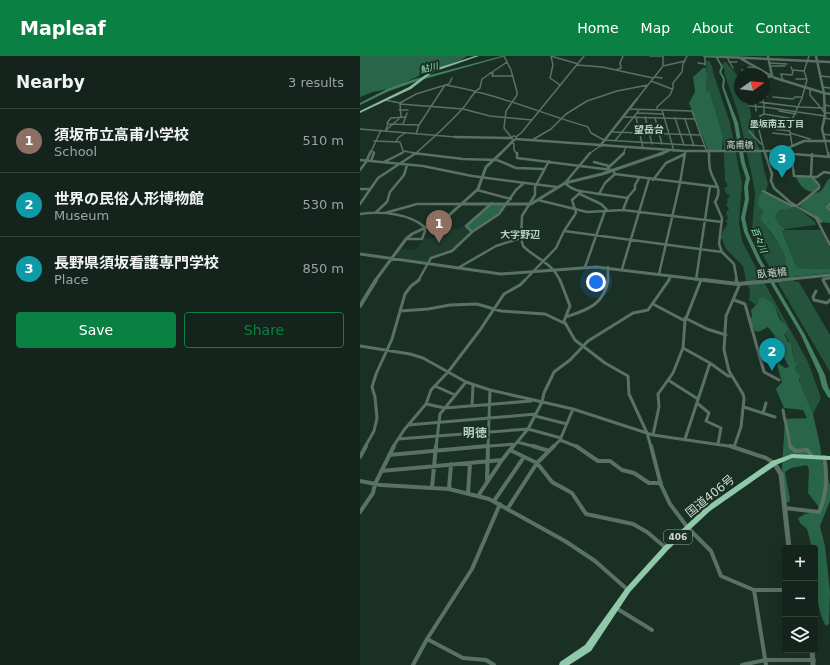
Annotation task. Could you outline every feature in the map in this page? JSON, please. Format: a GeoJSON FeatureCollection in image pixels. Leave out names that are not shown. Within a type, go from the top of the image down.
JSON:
{"type":"FeatureCollection","features":[{"type":"Feature","properties":{"kind":"highway","name":"国道406号"},"geometry":{"type":"LineString","coordinates":[[563,665],[588,648],[628,590],[666,548],[708,509],[727,494],[774,463],[792,456],[826,457]]}},
{"type":"Feature","properties":{"kind":"main road"},"geometry":{"type":"LineString","coordinates":[[360,112],[405,91],[432,71],[478,56]]}},
{"type":"Feature","properties":{"kind":"street"},"geometry":{"type":"LineString","coordinates":[[560,85],[550,78],[553,65],[551,56],[577,64],[653,78],[662,78]]}},
{"type":"Feature","properties":{"kind":"street"},"geometry":{"type":"LineString","coordinates":[[360,306],[391,258],[406,239],[446,218],[477,190],[484,170],[513,138],[522,132],[584,56]]}},
{"type":"Feature","properties":{"kind":"street"},"geometry":{"type":"LineString","coordinates":[[616,70],[621,68],[620,63],[623,56]]}},
{"type":"Feature","properties":{"kind":"street"},"geometry":{"type":"LineString","coordinates":[[646,56],[663,56],[663,66]]}},
{"type":"Feature","properties":{"kind":"street"},"geometry":{"type":"LineString","coordinates":[[657,110],[657,107],[670,94],[673,83],[682,72],[688,56]]}},
{"type":"Feature","properties":{"kind":"street"},"geometry":{"type":"LineString","coordinates":[[699,63],[705,64],[705,56],[709,56],[768,57],[786,60],[809,60],[829,62],[830,65]]}},
{"type":"Feature","properties":{"kind":"street"},"geometry":{"type":"LineString","coordinates":[[785,56],[786,60]]}},
{"type":"Feature","properties":{"kind":"street"},"geometry":{"type":"LineString","coordinates":[[809,56],[809,60],[804,71],[807,79],[803,88],[802,97],[794,119],[789,126],[794,176],[811,177],[817,176],[824,172],[830,173]]}},
{"type":"Feature","properties":{"kind":"street"},"geometry":{"type":"LineString","coordinates":[[779,151],[782,153],[812,154],[830,157],[829,149],[823,134],[822,125],[825,116],[824,93],[816,56]]}},
{"type":"Feature","properties":{"kind":"street"},"geometry":{"type":"LineString","coordinates":[[505,57],[518,92],[507,108],[507,118],[504,128],[513,138],[514,150],[517,153],[517,158],[607,169],[612,170],[615,174],[651,180],[718,187]]}},
{"type":"Feature","properties":{"kind":"street"},"geometry":{"type":"LineString","coordinates":[[725,57],[733,68]]}},
{"type":"Feature","properties":{"kind":"street"},"geometry":{"type":"LineString","coordinates":[[738,57],[756,68]]}},
{"type":"Feature","properties":{"kind":"street"},"geometry":{"type":"LineString","coordinates":[[768,57],[771,77],[803,88],[830,94]]}},
{"type":"Feature","properties":{"kind":"street"},"geometry":{"type":"LineString","coordinates":[[565,183],[587,155],[600,146],[663,66],[685,61]]}},
{"type":"Feature","properties":{"kind":"street"},"geometry":{"type":"LineString","coordinates":[[360,204],[378,178],[415,153],[436,136],[463,109],[475,91],[480,88],[480,81],[507,62]]}},
{"type":"Feature","properties":{"kind":"street"},"geometry":{"type":"LineString","coordinates":[[729,62],[737,62]]}},
{"type":"Feature","properties":{"kind":"street"},"geometry":{"type":"LineString","coordinates":[[770,64],[786,65]]}},
{"type":"Feature","properties":{"kind":"street"},"geometry":{"type":"LineString","coordinates":[[730,65],[735,65]]}},
{"type":"Feature","properties":{"kind":"street"},"geometry":{"type":"LineString","coordinates":[[783,81],[781,74],[792,75],[791,67]]}},
{"type":"Feature","properties":{"kind":"street"},"geometry":{"type":"LineString","coordinates":[[792,70],[804,71]]}},
{"type":"Feature","properties":{"kind":"street"},"geometry":{"type":"LineString","coordinates":[[490,73],[494,73],[492,76],[513,76]]}},
{"type":"Feature","properties":{"kind":"street"},"geometry":{"type":"LineString","coordinates":[[820,76],[830,77]]}},
{"type":"Feature","properties":{"kind":"street"},"geometry":{"type":"LineString","coordinates":[[416,134],[419,125],[431,105],[445,86],[450,84],[452,78]]}},
{"type":"Feature","properties":{"kind":"street"},"geometry":{"type":"LineString","coordinates":[[796,79],[807,79]]}},
{"type":"Feature","properties":{"kind":"street"},"geometry":{"type":"LineString","coordinates":[[651,81],[672,89]]}},
{"type":"Feature","properties":{"kind":"street"},"geometry":{"type":"LineString","coordinates":[[532,140],[548,131],[560,119],[584,102],[628,88],[648,85]]}},
{"type":"Feature","properties":{"kind":"street"},"geometry":{"type":"LineString","coordinates":[[400,104],[416,94],[436,87],[445,86],[475,91],[513,101],[539,112],[588,126],[590,132],[604,140],[705,146]]}},
{"type":"Feature","properties":{"kind":"street"},"geometry":{"type":"LineString","coordinates":[[823,87],[830,88]]}},
{"type":"Feature","properties":{"kind":"street"},"geometry":{"type":"LineString","coordinates":[[810,90],[810,95],[825,116]]}},
{"type":"Feature","properties":{"kind":"street"},"geometry":{"type":"LineString","coordinates":[[773,97],[793,99],[795,96],[802,97]]}},
{"type":"Feature","properties":{"kind":"street"},"geometry":{"type":"LineString","coordinates":[[778,97],[778,100],[780,100],[779,104]]}},
{"type":"Feature","properties":{"kind":"street"},"geometry":{"type":"LineString","coordinates":[[385,100],[400,104],[431,105],[463,109],[490,116],[532,120]]}},
{"type":"Feature","properties":{"kind":"street"},"geometry":{"type":"LineString","coordinates":[[770,103],[799,107],[820,108],[830,106]]}},
{"type":"Feature","properties":{"kind":"street"},"geometry":{"type":"LineString","coordinates":[[400,104],[401,117]]}},
{"type":"Feature","properties":{"kind":"street"},"geometry":{"type":"LineString","coordinates":[[749,106],[764,106],[796,114]]}},
{"type":"Feature","properties":{"kind":"street"},"geometry":{"type":"LineString","coordinates":[[756,106],[756,111]]}},
{"type":"Feature","properties":{"kind":"street"},"geometry":{"type":"LineString","coordinates":[[764,106],[764,114],[760,116],[758,130],[772,174],[771,181],[774,188],[780,195],[816,218],[830,245]]}},
{"type":"Feature","properties":{"kind":"street"},"geometry":{"type":"LineString","coordinates":[[629,109],[692,111],[700,135],[708,152],[710,170],[718,187],[719,196],[715,202],[721,214],[722,222],[719,244],[722,252],[734,264],[739,286],[726,316],[724,351],[725,360],[731,376],[743,394],[744,407],[741,427],[734,447]]}},
{"type":"Feature","properties":{"kind":"street"},"geometry":{"type":"LineString","coordinates":[[400,110],[408,112],[403,124]]}},
{"type":"Feature","properties":{"kind":"street"},"geometry":{"type":"LineString","coordinates":[[615,141],[639,110]]}},
{"type":"Feature","properties":{"kind":"street"},"geometry":{"type":"LineString","coordinates":[[360,214],[385,213],[417,204],[528,204],[538,200],[565,183],[612,170],[672,150],[673,145],[662,110]]}},
{"type":"Feature","properties":{"kind":"street"},"geometry":{"type":"LineString","coordinates":[[780,112],[825,116],[830,119]]}},
{"type":"Feature","properties":{"kind":"street"},"geometry":{"type":"LineString","coordinates":[[637,113],[664,114]]}},
{"type":"Feature","properties":{"kind":"street"},"geometry":{"type":"LineString","coordinates":[[825,116],[830,113]]}},
{"type":"Feature","properties":{"kind":"street"},"geometry":{"type":"LineString","coordinates":[[764,114],[794,119]]}},
{"type":"Feature","properties":{"kind":"street"},"geometry":{"type":"LineString","coordinates":[[385,131],[401,117]]}},
{"type":"Feature","properties":{"kind":"street"},"geometry":{"type":"LineString","coordinates":[[385,131],[388,124],[387,123],[391,118],[406,117]]}},
{"type":"Feature","properties":{"kind":"street"},"geometry":{"type":"LineString","coordinates":[[623,117],[695,119]]}},
{"type":"Feature","properties":{"kind":"street"},"geometry":{"type":"LineString","coordinates":[[635,117],[643,148]]}},
{"type":"Feature","properties":{"kind":"street"},"geometry":{"type":"LineString","coordinates":[[645,117],[652,144]]}},
{"type":"Feature","properties":{"kind":"street"},"geometry":{"type":"LineString","coordinates":[[655,118],[662,144]]}},
{"type":"Feature","properties":{"kind":"street"},"geometry":{"type":"LineString","coordinates":[[675,118],[684,145]]}},
{"type":"Feature","properties":{"kind":"street"},"geometry":{"type":"LineString","coordinates":[[760,118],[791,123]]}},
{"type":"Feature","properties":{"kind":"street"},"geometry":{"type":"LineString","coordinates":[[685,119],[694,146]]}},
{"type":"Feature","properties":{"kind":"street"},"geometry":{"type":"LineString","coordinates":[[388,124],[419,125]]}},
{"type":"Feature","properties":{"kind":"street"},"geometry":{"type":"LineString","coordinates":[[776,124],[789,126]]}},
{"type":"Feature","properties":{"kind":"street"},"geometry":{"type":"LineString","coordinates":[[360,128],[455,137]]}},
{"type":"Feature","properties":{"kind":"street"},"geometry":{"type":"LineString","coordinates":[[360,134],[363,129]]}},
{"type":"Feature","properties":{"kind":"street"},"geometry":{"type":"LineString","coordinates":[[772,129],[810,139],[811,141]]}},
{"type":"Feature","properties":{"kind":"street"},"geometry":{"type":"LineString","coordinates":[[360,170],[365,165],[374,141],[381,130]]}},
{"type":"Feature","properties":{"kind":"street"},"geometry":{"type":"LineString","coordinates":[[749,131],[754,138],[762,144]]}},
{"type":"Feature","properties":{"kind":"street"},"geometry":{"type":"LineString","coordinates":[[611,132],[700,135]]}},
{"type":"Feature","properties":{"kind":"street"},"geometry":{"type":"LineString","coordinates":[[629,132],[631,142]]}},
{"type":"Feature","properties":{"kind":"street"},"geometry":{"type":"LineString","coordinates":[[396,142],[398,138],[405,133]]}},
{"type":"Feature","properties":{"kind":"street"},"geometry":{"type":"LineString","coordinates":[[773,133],[790,133]]}},
{"type":"Feature","properties":{"kind":"street"},"geometry":{"type":"LineString","coordinates":[[823,134],[830,135]]}},
{"type":"Feature","properties":{"kind":"street"},"geometry":{"type":"LineString","coordinates":[[620,135],[621,142]]}},
{"type":"Feature","properties":{"kind":"street","name":"高甫橋"},"geometry":{"type":"LineString","coordinates":[[455,137],[513,138],[685,152],[765,152],[779,151],[811,141],[830,142]]}},
{"type":"Feature","properties":{"kind":"street"},"geometry":{"type":"LineString","coordinates":[[374,141],[402,143],[402,149],[405,151]]}},
{"type":"Feature","properties":{"kind":"street"},"geometry":{"type":"LineString","coordinates":[[607,169],[623,155],[626,148]]}},
{"type":"Feature","properties":{"kind":"street"},"geometry":{"type":"LineString","coordinates":[[370,151],[374,152],[371,161]]}},
{"type":"Feature","properties":{"kind":"street"},"geometry":{"type":"LineString","coordinates":[[384,162],[405,151],[464,159],[500,161],[516,168],[543,169]]}},
{"type":"Feature","properties":{"kind":"street"},"geometry":{"type":"LineString","coordinates":[[772,151],[776,161]]}},
{"type":"Feature","properties":{"kind":"street"},"geometry":{"type":"LineString","coordinates":[[622,269],[639,212],[651,180],[666,163],[685,152]]}},
{"type":"Feature","properties":{"kind":"street"},"geometry":{"type":"LineString","coordinates":[[659,274],[680,183],[685,152]]}},
{"type":"Feature","properties":{"kind":"street"},"geometry":{"type":"LineString","coordinates":[[762,191],[792,206],[797,206],[819,188],[819,185],[811,177],[812,154]]}},
{"type":"Feature","properties":{"kind":"street"},"geometry":{"type":"LineString","coordinates":[[368,157],[373,157]]}},
{"type":"Feature","properties":{"kind":"street"},"geometry":{"type":"LineString","coordinates":[[360,160],[423,166],[482,178],[557,187]]}},
{"type":"Feature","properties":{"kind":"street"},"geometry":{"type":"LineString","coordinates":[[548,161],[537,184],[535,196],[528,204],[522,216],[521,238],[523,246],[554,270],[560,279],[570,306],[566,317],[566,324],[575,340],[605,363],[628,376],[629,394],[647,433],[661,483],[670,504],[688,528],[710,551],[721,576],[754,590],[782,590]]}},
{"type":"Feature","properties":{"kind":"street"},"geometry":{"type":"LineString","coordinates":[[594,162],[609,166]]}},
{"type":"Feature","properties":{"kind":"street"},"geometry":{"type":"LineString","coordinates":[[375,213],[387,202],[388,194],[406,170],[407,165]]}},
{"type":"Feature","properties":{"kind":"street"},"geometry":{"type":"LineString","coordinates":[[599,194],[605,183],[615,174]]}},
{"type":"Feature","properties":{"kind":"street"},"geometry":{"type":"LineString","coordinates":[[623,210],[628,198],[635,189],[634,185],[639,178]]}},
{"type":"Feature","properties":{"kind":"street"},"geometry":{"type":"LineString","coordinates":[[360,457],[374,430],[376,418],[375,397],[372,387],[387,351],[405,294],[411,286],[419,280],[432,258],[452,252],[472,232],[499,214],[516,190],[524,183]]}},
{"type":"Feature","properties":{"kind":"street"},"geometry":{"type":"LineString","coordinates":[[565,183],[569,188],[628,198]]}},
{"type":"Feature","properties":{"kind":"street"},"geometry":{"type":"LineString","coordinates":[[696,280],[710,186]]}},
{"type":"Feature","properties":{"kind":"street"},"geometry":{"type":"LineString","coordinates":[[360,189],[369,189]]}},
{"type":"Feature","properties":{"kind":"street"},"geometry":{"type":"LineString","coordinates":[[477,190],[511,199]]}},
{"type":"Feature","properties":{"kind":"street"},"geometry":{"type":"LineString","coordinates":[[360,512],[373,493],[381,470],[398,439],[426,404],[431,390],[448,372],[494,310],[504,294],[520,285],[556,248],[564,231],[576,213],[572,200],[582,191]]}},
{"type":"Feature","properties":{"kind":"street"},"geometry":{"type":"LineString","coordinates":[[813,193],[803,202],[800,207],[818,218],[821,222]]}},
{"type":"Feature","properties":{"kind":"street"},"geometry":{"type":"LineString","coordinates":[[580,194],[601,204],[606,211]]}},
{"type":"Feature","properties":{"kind":"street"},"geometry":{"type":"LineString","coordinates":[[538,200],[587,212],[623,210],[722,222]]}},
{"type":"Feature","properties":{"kind":"street"},"geometry":{"type":"LineString","coordinates":[[472,232],[466,226],[492,203]]}},
{"type":"Feature","properties":{"kind":"street"},"geometry":{"type":"LineString","coordinates":[[830,204],[827,207],[830,210]]}},
{"type":"Feature","properties":{"kind":"street"},"geometry":{"type":"LineString","coordinates":[[585,267],[606,211]]}},
{"type":"Feature","properties":{"kind":"street"},"geometry":{"type":"LineString","coordinates":[[385,213],[423,224],[425,231],[422,239],[406,239]]}},
{"type":"Feature","properties":{"kind":"street"},"geometry":{"type":"LineString","coordinates":[[564,231],[722,252]]}},
{"type":"Feature","properties":{"kind":"street"},"geometry":{"type":"LineString","coordinates":[[458,268],[510,240],[521,238]]}},
{"type":"Feature","properties":{"kind":"street","name":"臥竜橋"},"geometry":{"type":"LineString","coordinates":[[360,254],[501,274],[585,267],[608,267],[696,280],[738,284],[830,275]]}},
{"type":"Feature","properties":{"kind":"street"},"geometry":{"type":"LineString","coordinates":[[566,317],[590,308],[601,300],[609,280],[608,267]]}},
{"type":"Feature","properties":{"kind":"street"},"geometry":{"type":"LineString","coordinates":[[478,496],[502,460],[528,428],[542,402],[544,393],[554,372],[570,360],[582,346],[633,313],[648,310],[656,298],[664,290],[671,276]]}},
{"type":"Feature","properties":{"kind":"street"},"geometry":{"type":"LineString","coordinates":[[830,278],[823,279],[830,293]]}},
{"type":"Feature","properties":{"kind":"street"},"geometry":{"type":"LineString","coordinates":[[653,435],[659,407],[658,394],[673,373],[683,348],[685,320],[701,280]]}},
{"type":"Feature","properties":{"kind":"street"},"geometry":{"type":"LineString","coordinates":[[816,290],[814,298],[820,302],[829,304],[830,300]]}},
{"type":"Feature","properties":{"kind":"street"},"geometry":{"type":"LineString","coordinates":[[734,300],[745,304],[764,372],[779,380]]}},
{"type":"Feature","properties":{"kind":"street"},"geometry":{"type":"LineString","coordinates":[[820,302],[822,306]]}},
{"type":"Feature","properties":{"kind":"street"},"geometry":{"type":"LineString","coordinates":[[400,310],[477,304],[494,310],[507,312],[545,314],[551,316],[560,323],[566,324]]}},
{"type":"Feature","properties":{"kind":"street"},"geometry":{"type":"LineString","coordinates":[[653,304],[685,320],[726,335]]}},
{"type":"Feature","properties":{"kind":"street"},"geometry":{"type":"LineString","coordinates":[[360,346],[423,358],[473,385],[573,410],[653,435],[734,447],[753,452],[766,458],[774,463],[781,474],[789,545]]}},
{"type":"Feature","properties":{"kind":"street"},"geometry":{"type":"LineString","coordinates":[[683,348],[710,362],[728,376],[731,376]]}},
{"type":"Feature","properties":{"kind":"street"},"geometry":{"type":"LineString","coordinates":[[685,439],[710,362]]}},
{"type":"Feature","properties":{"kind":"street"},"geometry":{"type":"LineString","coordinates":[[668,380],[698,401],[709,413],[706,421],[721,428],[718,444]]}},
{"type":"Feature","properties":{"kind":"street"},"geometry":{"type":"LineString","coordinates":[[432,487],[440,414],[466,382]]}},
{"type":"Feature","properties":{"kind":"street"},"geometry":{"type":"LineString","coordinates":[[472,406],[473,385]]}},
{"type":"Feature","properties":{"kind":"street"},"geometry":{"type":"LineString","coordinates":[[435,386],[455,395]]}},
{"type":"Feature","properties":{"kind":"street"},"geometry":{"type":"LineString","coordinates":[[487,482],[490,390]]}},
{"type":"Feature","properties":{"kind":"street"},"geometry":{"type":"LineString","coordinates":[[426,404],[445,408],[535,400]]}},
{"type":"Feature","properties":{"kind":"street"},"geometry":{"type":"LineString","coordinates":[[763,413],[766,403]]}},
{"type":"Feature","properties":{"kind":"street"},"geometry":{"type":"LineString","coordinates":[[744,407],[775,417]]}},
{"type":"Feature","properties":{"kind":"street"},"geometry":{"type":"LineString","coordinates":[[508,508],[537,463],[560,439],[573,410]]}},
{"type":"Feature","properties":{"kind":"street"},"geometry":{"type":"LineString","coordinates":[[782,410],[785,426],[789,435],[790,448],[795,451],[807,450],[812,456]]}},
{"type":"Feature","properties":{"kind":"street"},"geometry":{"type":"LineString","coordinates":[[408,425],[535,415],[567,424]]}},
{"type":"Feature","properties":{"kind":"street"},"geometry":{"type":"LineString","coordinates":[[398,439],[528,428],[560,439],[587,453],[598,461],[610,461],[622,470],[634,473],[649,483],[661,483]]}},
{"type":"Feature","properties":{"kind":"street"},"geometry":{"type":"LineString","coordinates":[[389,455],[516,443],[549,451]]}},
{"type":"Feature","properties":{"kind":"street"},"geometry":{"type":"LineString","coordinates":[[510,450],[537,463],[552,482],[572,493],[586,514],[633,524],[666,548]]}},
{"type":"Feature","properties":{"kind":"street"},"geometry":{"type":"LineString","coordinates":[[494,501],[524,457]]}},
{"type":"Feature","properties":{"kind":"street"},"geometry":{"type":"LineString","coordinates":[[785,508],[819,512],[826,500],[826,457]]}},
{"type":"Feature","properties":{"kind":"street"},"geometry":{"type":"LineString","coordinates":[[381,470],[502,460]]}},
{"type":"Feature","properties":{"kind":"street"},"geometry":{"type":"LineString","coordinates":[[468,493],[470,463]]}},
{"type":"Feature","properties":{"kind":"street"},"geometry":{"type":"LineString","coordinates":[[449,489],[452,464]]}},
{"type":"Feature","properties":{"kind":"street"},"geometry":{"type":"LineString","coordinates":[[360,481],[375,484],[449,489],[494,501],[565,541],[595,561],[628,590]]}},
{"type":"Feature","properties":{"kind":"street"},"geometry":{"type":"LineString","coordinates":[[413,665],[472,569],[500,504]]}},
{"type":"Feature","properties":{"kind":"street"},"geometry":{"type":"LineString","coordinates":[[754,590],[766,665]]}},
{"type":"Feature","properties":{"kind":"street"},"geometry":{"type":"LineString","coordinates":[[616,608],[652,630]]}},
{"type":"Feature","properties":{"kind":"street"},"geometry":{"type":"LineString","coordinates":[[427,640],[463,658],[486,660],[494,665]]}},
{"type":"Feature","properties":{"kind":"street"},"geometry":{"type":"LineString","coordinates":[[742,665],[765,660],[814,663],[812,653]]}},
{"type":"Feature","properties":{"kind":"shaded area"},"geometry":{"type":"Polygon","coordinates":[[[706,61],[709,61],[712,66],[730,123],[742,184],[739,223],[742,241],[808,362],[821,398],[813,414],[800,383],[800,375],[795,368],[798,365],[794,361],[792,347],[784,333],[788,329],[782,322],[770,301],[763,297],[756,305],[749,300],[750,291],[743,266],[726,249],[722,239],[720,239],[724,229],[727,226],[727,222],[725,221],[728,219],[726,212],[729,210],[726,204],[728,203],[727,199],[730,196],[726,193],[724,188],[728,186],[725,180],[723,136],[710,92],[706,90],[706,61]]]}},
{"type":"Feature","properties":{"kind":"shaded area"},"geometry":{"type":"Polygon","coordinates":[[[724,62],[726,62],[734,71],[734,101],[724,72],[725,71],[722,66],[724,62]]]}},
{"type":"Feature","properties":{"kind":"shaded area"},"geometry":{"type":"Polygon","coordinates":[[[735,104],[748,104],[756,142],[760,149],[768,184],[766,191],[759,195],[763,210],[760,219],[781,247],[794,281],[799,282],[830,335],[830,372],[778,283],[760,250],[752,231],[755,193],[739,116],[735,104]]]}},
{"type":"Feature","properties":{"kind":"shaded area"},"geometry":{"type":"Polygon","coordinates":[[[797,207],[815,222],[816,225],[785,229],[775,220],[776,214],[784,209],[797,207]]]}},
{"type":"Feature","properties":{"kind":"shaded area"},"geometry":{"type":"Polygon","coordinates":[[[464,226],[470,232],[451,251],[440,253],[430,258],[427,263],[394,256],[400,249],[416,250],[424,238],[433,239],[436,230],[441,227],[461,229],[464,226]]]}},
{"type":"Feature","properties":{"kind":"shaded area"},"geometry":{"type":"Polygon","coordinates":[[[782,230],[821,230],[830,248],[830,269],[797,268],[782,230]]]}},
{"type":"Feature","properties":{"kind":"green space"},"geometry":{"type":"Polygon","coordinates":[[[360,56],[467,56],[461,60],[422,74],[397,87],[373,92],[360,97],[360,56]]]}},
{"type":"Feature","properties":{"kind":"green space"},"geometry":{"type":"Polygon","coordinates":[[[703,68],[706,68],[706,90],[710,92],[723,136],[722,150],[708,150],[689,103],[695,92],[693,77],[703,68]]]}},
{"type":"Feature","properties":{"kind":"green space"},"geometry":{"type":"Polygon","coordinates":[[[796,177],[811,177],[819,187],[812,192],[806,190],[802,187],[796,177]]]}},
{"type":"Feature","properties":{"kind":"green space"},"geometry":{"type":"Polygon","coordinates":[[[830,178],[830,223],[821,222],[800,206],[813,193],[820,192],[830,178]]]}},
{"type":"Feature","properties":{"kind":"green space"},"geometry":{"type":"Polygon","coordinates":[[[764,192],[793,208],[781,210],[776,214],[776,219],[785,229],[782,231],[797,268],[830,269],[830,273],[792,277],[785,273],[786,266],[783,251],[760,219],[763,210],[758,206],[759,195],[764,192]]]}},
{"type":"Feature","properties":{"kind":"green space"},"geometry":{"type":"Polygon","coordinates":[[[492,204],[505,205],[497,214],[472,231],[467,226],[492,204]]]}},
{"type":"Feature","properties":{"kind":"green space"},"geometry":{"type":"Polygon","coordinates":[[[763,297],[772,302],[782,322],[788,328],[784,334],[788,342],[791,344],[794,361],[798,364],[795,368],[801,376],[799,379],[800,383],[813,414],[822,461],[830,485],[830,501],[820,526],[825,546],[830,592],[829,624],[826,626],[822,618],[818,599],[818,545],[811,545],[807,529],[800,523],[798,518],[805,514],[822,511],[808,493],[809,470],[807,465],[791,468],[785,472],[790,500],[789,502],[786,502],[782,468],[785,419],[807,418],[803,410],[784,408],[776,389],[782,382],[776,361],[785,368],[789,367],[775,343],[775,336],[768,327],[758,332],[755,331],[750,320],[752,316],[751,310],[758,303],[759,299],[763,297]]]}},
{"type":"Feature","properties":{"kind":"waterway","name":"鮎川"},"geometry":{"type":"LineString","coordinates":[[360,104],[388,90],[416,80],[505,56]]}},
{"type":"Feature","properties":{"kind":"waterway","name":"百々川"},"geometry":{"type":"LineString","coordinates":[[716,56],[722,67],[720,72],[724,79],[723,87],[736,123],[743,163],[748,178],[746,187],[747,199],[743,218],[746,232],[759,260],[803,335],[830,396]]}},
{"type":"Feature","properties":{"kind":"place","name":"長野県須坂看護専門学校"},"geometry":{"type":"Point","coordinates":[782,178]}},
{"type":"Feature","properties":{"kind":"place","name":"須坂市立高甫小学校"},"geometry":{"type":"Point","coordinates":[439,243]}},
{"type":"Feature","properties":{"kind":"place","name":"世界の民俗人形博物館"},"geometry":{"type":"Point","coordinates":[772,371]}},
{"type":"Feature","properties":{"kind":"district","name":"墨坂南五丁目"},"geometry":{"type":"Point","coordinates":[777,124]}},
{"type":"Feature","properties":{"kind":"district","name":"望岳台"},"geometry":{"type":"Point","coordinates":[649,129]}},
{"type":"Feature","properties":{"kind":"district","name":"大字野辺"},"geometry":{"type":"Point","coordinates":[520,234]}},
{"type":"Feature","properties":{"kind":"district","name":"明徳"},"geometry":{"type":"Point","coordinates":[475,433]}}]}
